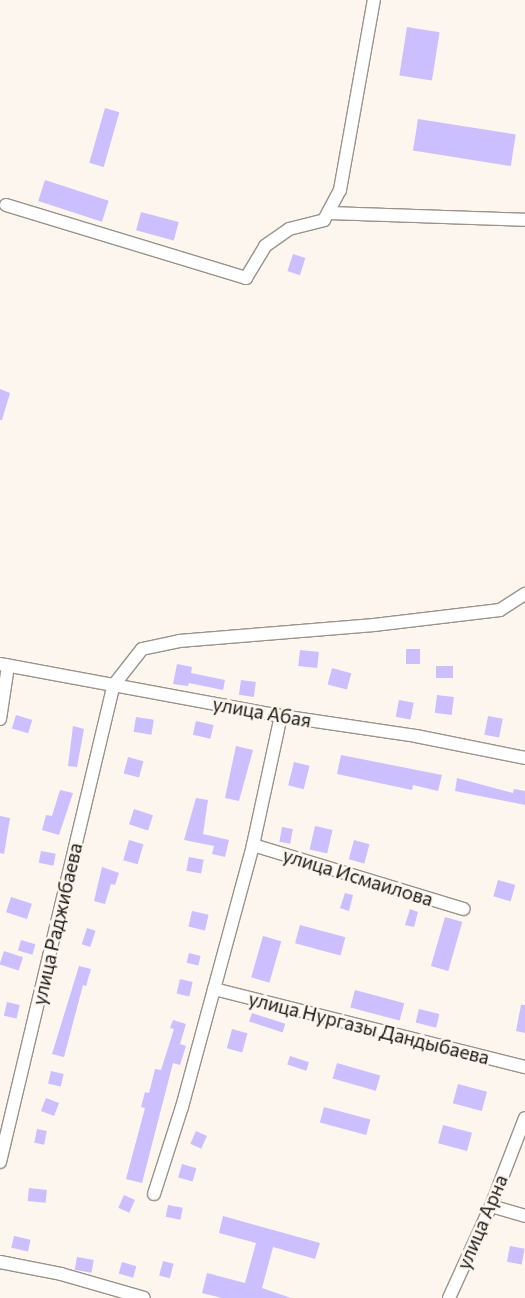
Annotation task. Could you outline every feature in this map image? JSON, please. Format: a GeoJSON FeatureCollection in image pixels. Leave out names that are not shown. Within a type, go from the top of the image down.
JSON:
{"type":"FeatureCollection","features":[{"type":"Feature","properties":{"kind":"street"},"geometry":{"type":"LineString","coordinates":[[6,205],[246,278],[265,246],[289,229],[324,220],[340,190],[374,0]]}},
{"type":"Feature","properties":{"kind":"street"},"geometry":{"type":"LineString","coordinates":[[328,213],[525,220]]}},
{"type":"Feature","properties":{"kind":"street"},"geometry":{"type":"LineString","coordinates":[[113,686],[142,649],[179,641],[374,625],[500,610],[525,594]]}},
{"type":"Feature","properties":{"kind":"street"},"geometry":{"type":"LineString","coordinates":[[0,720],[4,665]]}},
{"type":"Feature","properties":{"kind":"street","name":"улица Абая"},"geometry":{"type":"LineString","coordinates":[[4,665],[282,716],[416,736],[525,758]]}},
{"type":"Feature","properties":{"kind":"street","name":"улица Раджибаева"},"geometry":{"type":"LineString","coordinates":[[0,1162],[113,686]]}},
{"type":"Feature","properties":{"kind":"street"},"geometry":{"type":"LineString","coordinates":[[154,1194],[214,989],[253,846],[282,716]]}},
{"type":"Feature","properties":{"kind":"street","name":"улица Исмаилова"},"geometry":{"type":"LineString","coordinates":[[253,846],[463,909]]}},
{"type":"Feature","properties":{"kind":"street","name":"улица Нургазы Дандыбаева"},"geometry":{"type":"LineString","coordinates":[[214,989],[525,1067]]}},
{"type":"Feature","properties":{"kind":"street","name":"улица Арна"},"geometry":{"type":"LineString","coordinates":[[449,1298],[491,1206],[525,1118]]}},
{"type":"Feature","properties":{"kind":"street"},"geometry":{"type":"LineString","coordinates":[[491,1206],[525,1216]]}},
{"type":"Feature","properties":{"kind":"street"},"geometry":{"type":"LineString","coordinates":[[0,1262],[61,1274],[144,1298]]}},
{"type":"Feature","properties":{"kind":"building"},"geometry":{"type":"Polygon","coordinates":[[[407,27],[440,32],[432,81],[399,75],[407,27]]]}},
{"type":"Feature","properties":{"kind":"building"},"geometry":{"type":"Polygon","coordinates":[[[105,108],[119,112],[104,167],[89,163],[105,108]]]}},
{"type":"Feature","properties":{"kind":"building"},"geometry":{"type":"Polygon","coordinates":[[[418,119],[516,134],[511,166],[413,151],[418,119]]]}},
{"type":"Feature","properties":{"kind":"building"},"geometry":{"type":"Polygon","coordinates":[[[45,180],[109,201],[102,222],[38,201],[45,180]]]}},
{"type":"Feature","properties":{"kind":"building"},"geometry":{"type":"Polygon","coordinates":[[[141,212],[179,222],[174,240],[136,230],[141,212]]]}},
{"type":"Feature","properties":{"kind":"building"},"geometry":{"type":"Polygon","coordinates":[[[293,254],[305,258],[300,275],[287,271],[293,254]]]}},
{"type":"Feature","properties":{"kind":"building"},"geometry":{"type":"Polygon","coordinates":[[[0,389],[10,393],[2,420],[0,420],[0,389]]]}},
{"type":"Feature","properties":{"kind":"building"},"geometry":{"type":"Polygon","coordinates":[[[406,649],[420,649],[420,664],[406,664],[406,649]]]}},
{"type":"Feature","properties":{"kind":"building"},"geometry":{"type":"Polygon","coordinates":[[[300,650],[319,652],[317,668],[298,666],[300,650]]]}},
{"type":"Feature","properties":{"kind":"building"},"geometry":{"type":"Polygon","coordinates":[[[177,664],[192,667],[191,673],[225,680],[223,690],[189,683],[188,686],[173,684],[177,664]]]}},
{"type":"Feature","properties":{"kind":"building"},"geometry":{"type":"Polygon","coordinates":[[[436,666],[453,666],[453,678],[436,678],[436,666]]]}},
{"type":"Feature","properties":{"kind":"building"},"geometry":{"type":"Polygon","coordinates":[[[332,668],[351,673],[347,690],[328,684],[332,668]]]}},
{"type":"Feature","properties":{"kind":"building"},"geometry":{"type":"Polygon","coordinates":[[[241,680],[256,682],[254,697],[239,695],[241,680]]]}},
{"type":"Feature","properties":{"kind":"building"},"geometry":{"type":"Polygon","coordinates":[[[437,695],[454,697],[452,715],[435,713],[437,695]]]}},
{"type":"Feature","properties":{"kind":"building"},"geometry":{"type":"Polygon","coordinates":[[[399,700],[414,703],[410,720],[396,717],[399,700]]]}},
{"type":"Feature","properties":{"kind":"building"},"geometry":{"type":"Polygon","coordinates":[[[16,715],[32,720],[28,733],[12,728],[16,715]]]}},
{"type":"Feature","properties":{"kind":"building"},"geometry":{"type":"Polygon","coordinates":[[[488,716],[503,719],[499,738],[484,735],[488,716]]]}},
{"type":"Feature","properties":{"kind":"building"},"geometry":{"type":"Polygon","coordinates":[[[136,717],[154,720],[151,735],[134,732],[136,717]]]}},
{"type":"Feature","properties":{"kind":"building"},"geometry":{"type":"Polygon","coordinates":[[[196,721],[214,725],[210,739],[193,735],[196,721]]]}},
{"type":"Feature","properties":{"kind":"building"},"geometry":{"type":"Polygon","coordinates":[[[73,726],[84,729],[77,767],[68,766],[73,726]]]}},
{"type":"Feature","properties":{"kind":"building"},"geometry":{"type":"Polygon","coordinates":[[[236,746],[253,750],[239,801],[225,798],[236,746]]]}},
{"type":"Feature","properties":{"kind":"building"},"geometry":{"type":"Polygon","coordinates":[[[341,755],[442,775],[438,791],[413,785],[412,790],[337,774],[341,755]]]}},
{"type":"Feature","properties":{"kind":"building"},"geometry":{"type":"Polygon","coordinates":[[[128,757],[143,761],[139,778],[124,773],[128,757]]]}},
{"type":"Feature","properties":{"kind":"building"},"geometry":{"type":"Polygon","coordinates":[[[294,762],[310,766],[304,789],[288,785],[294,762]]]}},
{"type":"Feature","properties":{"kind":"building"},"geometry":{"type":"Polygon","coordinates":[[[457,778],[513,793],[514,789],[525,791],[525,805],[455,791],[457,778]]]}},
{"type":"Feature","properties":{"kind":"building"},"geometry":{"type":"Polygon","coordinates":[[[60,790],[73,793],[59,835],[42,830],[46,815],[52,816],[60,790]]]}},
{"type":"Feature","properties":{"kind":"building"},"geometry":{"type":"Polygon","coordinates":[[[196,798],[208,800],[203,834],[229,840],[225,857],[212,854],[214,846],[184,840],[196,798]]]}},
{"type":"Feature","properties":{"kind":"building"},"geometry":{"type":"Polygon","coordinates":[[[134,809],[153,815],[148,830],[129,824],[134,809]]]}},
{"type":"Feature","properties":{"kind":"building"},"geometry":{"type":"Polygon","coordinates":[[[0,816],[10,818],[4,854],[0,853],[0,816]]]}},
{"type":"Feature","properties":{"kind":"building"},"geometry":{"type":"Polygon","coordinates":[[[315,826],[333,830],[327,853],[310,849],[315,826]]]}},
{"type":"Feature","properties":{"kind":"building"},"geometry":{"type":"Polygon","coordinates":[[[282,827],[293,829],[290,844],[279,842],[282,827]]]}},
{"type":"Feature","properties":{"kind":"building"},"geometry":{"type":"Polygon","coordinates":[[[129,840],[143,844],[138,864],[123,860],[129,840]]]}},
{"type":"Feature","properties":{"kind":"building"},"geometry":{"type":"Polygon","coordinates":[[[354,840],[369,844],[364,863],[349,859],[354,840]]]}},
{"type":"Feature","properties":{"kind":"building"},"geometry":{"type":"Polygon","coordinates":[[[41,851],[56,854],[53,866],[39,863],[41,851]]]}},
{"type":"Feature","properties":{"kind":"building"},"geometry":{"type":"Polygon","coordinates":[[[189,857],[204,860],[201,874],[186,871],[189,857]]]}},
{"type":"Feature","properties":{"kind":"building"},"geometry":{"type":"Polygon","coordinates":[[[102,867],[119,873],[115,885],[111,884],[105,904],[94,901],[102,867]]]}},
{"type":"Feature","properties":{"kind":"building"},"geometry":{"type":"Polygon","coordinates":[[[498,880],[515,885],[511,901],[493,896],[498,880]]]}},
{"type":"Feature","properties":{"kind":"building"},"geometry":{"type":"Polygon","coordinates":[[[345,893],[353,895],[349,911],[340,908],[345,893]]]}},
{"type":"Feature","properties":{"kind":"building"},"geometry":{"type":"Polygon","coordinates":[[[11,897],[32,904],[27,919],[6,912],[11,897]]]}},
{"type":"Feature","properties":{"kind":"building"},"geometry":{"type":"Polygon","coordinates":[[[410,909],[418,912],[414,927],[405,925],[410,909]]]}},
{"type":"Feature","properties":{"kind":"building"},"geometry":{"type":"Polygon","coordinates":[[[192,911],[209,915],[205,930],[188,927],[192,911]]]}},
{"type":"Feature","properties":{"kind":"building"},"geometry":{"type":"Polygon","coordinates":[[[445,917],[462,922],[448,971],[431,966],[445,917]]]}},
{"type":"Feature","properties":{"kind":"building"},"geometry":{"type":"Polygon","coordinates":[[[300,925],[345,937],[340,956],[295,943],[300,925]]]}},
{"type":"Feature","properties":{"kind":"building"},"geometry":{"type":"Polygon","coordinates":[[[87,928],[96,931],[90,947],[82,944],[87,928]]]}},
{"type":"Feature","properties":{"kind":"building"},"geometry":{"type":"Polygon","coordinates":[[[263,936],[281,941],[269,983],[251,977],[263,936]]]}},
{"type":"Feature","properties":{"kind":"building"},"geometry":{"type":"Polygon","coordinates":[[[21,940],[35,944],[32,955],[18,951],[21,940]]]}},
{"type":"Feature","properties":{"kind":"building"},"geometry":{"type":"Polygon","coordinates":[[[4,951],[23,957],[19,970],[0,964],[4,951]]]}},
{"type":"Feature","properties":{"kind":"building"},"geometry":{"type":"Polygon","coordinates":[[[189,953],[201,956],[198,966],[187,963],[189,953]]]}},
{"type":"Feature","properties":{"kind":"building"},"geometry":{"type":"Polygon","coordinates":[[[79,966],[91,969],[86,986],[83,985],[64,1057],[52,1054],[79,966]]]}},
{"type":"Feature","properties":{"kind":"building"},"geometry":{"type":"Polygon","coordinates":[[[180,979],[193,982],[189,997],[177,994],[180,979]]]}},
{"type":"Feature","properties":{"kind":"building"},"geometry":{"type":"Polygon","coordinates":[[[355,990],[404,1003],[400,1021],[350,1007],[355,990]]]}},
{"type":"Feature","properties":{"kind":"building"},"geometry":{"type":"Polygon","coordinates":[[[7,1002],[20,1005],[17,1019],[4,1016],[7,1002]]]}},
{"type":"Feature","properties":{"kind":"building"},"geometry":{"type":"Polygon","coordinates":[[[521,1005],[525,1005],[525,1033],[516,1031],[521,1005]]]}},
{"type":"Feature","properties":{"kind":"building"},"geometry":{"type":"Polygon","coordinates":[[[419,1009],[439,1014],[436,1028],[416,1023],[419,1009]]]}},
{"type":"Feature","properties":{"kind":"building"},"geometry":{"type":"Polygon","coordinates":[[[252,1013],[285,1024],[283,1032],[249,1022],[252,1013]]]}},
{"type":"Feature","properties":{"kind":"building"},"geometry":{"type":"Polygon","coordinates":[[[173,1020],[186,1024],[180,1044],[186,1046],[180,1065],[173,1063],[142,1183],[126,1179],[145,1108],[141,1107],[145,1092],[149,1093],[155,1069],[161,1070],[174,1029],[170,1028],[173,1020]]]}},
{"type":"Feature","properties":{"kind":"building"},"geometry":{"type":"Polygon","coordinates":[[[232,1029],[247,1033],[242,1052],[227,1048],[232,1029]]]}},
{"type":"Feature","properties":{"kind":"building"},"geometry":{"type":"Polygon","coordinates":[[[290,1056],[309,1062],[306,1071],[287,1065],[290,1056]]]}},
{"type":"Feature","properties":{"kind":"building"},"geometry":{"type":"Polygon","coordinates":[[[337,1063],[380,1075],[376,1091],[333,1078],[337,1063]]]}},
{"type":"Feature","properties":{"kind":"building"},"geometry":{"type":"Polygon","coordinates":[[[51,1071],[64,1074],[61,1087],[48,1084],[51,1071]]]}},
{"type":"Feature","properties":{"kind":"building"},"geometry":{"type":"Polygon","coordinates":[[[458,1084],[487,1092],[482,1111],[453,1103],[458,1084]]]}},
{"type":"Feature","properties":{"kind":"building"},"geometry":{"type":"Polygon","coordinates":[[[46,1098],[59,1103],[54,1116],[41,1111],[46,1098]]]}},
{"type":"Feature","properties":{"kind":"building"},"geometry":{"type":"Polygon","coordinates":[[[324,1107],[370,1119],[366,1135],[320,1122],[324,1107]]]}},
{"type":"Feature","properties":{"kind":"building"},"geometry":{"type":"Polygon","coordinates":[[[443,1125],[472,1133],[467,1151],[438,1143],[443,1125]]]}},
{"type":"Feature","properties":{"kind":"building"},"geometry":{"type":"Polygon","coordinates":[[[37,1129],[47,1131],[44,1145],[34,1143],[37,1129]]]}},
{"type":"Feature","properties":{"kind":"building"},"geometry":{"type":"Polygon","coordinates":[[[196,1131],[207,1136],[201,1149],[190,1144],[196,1131]]]}},
{"type":"Feature","properties":{"kind":"building"},"geometry":{"type":"Polygon","coordinates":[[[182,1164],[196,1168],[193,1182],[178,1177],[182,1164]]]}},
{"type":"Feature","properties":{"kind":"building"},"geometry":{"type":"Polygon","coordinates":[[[29,1188],[47,1190],[46,1203],[28,1201],[29,1188]]]}},
{"type":"Feature","properties":{"kind":"building"},"geometry":{"type":"Polygon","coordinates":[[[124,1195],[135,1200],[129,1213],[118,1208],[124,1195]]]}},
{"type":"Feature","properties":{"kind":"building"},"geometry":{"type":"Polygon","coordinates":[[[168,1205],[183,1208],[180,1220],[166,1217],[168,1205]]]}},
{"type":"Feature","properties":{"kind":"building"},"geometry":{"type":"Polygon","coordinates":[[[223,1216],[320,1243],[315,1259],[273,1247],[262,1288],[291,1298],[222,1298],[202,1293],[207,1273],[245,1283],[256,1243],[219,1233],[223,1216]]]}},
{"type":"Feature","properties":{"kind":"building"},"geometry":{"type":"Polygon","coordinates":[[[14,1236],[31,1240],[28,1252],[11,1248],[14,1236]]]}},
{"type":"Feature","properties":{"kind":"building"},"geometry":{"type":"Polygon","coordinates":[[[510,1246],[525,1249],[522,1265],[507,1262],[510,1246]]]}},
{"type":"Feature","properties":{"kind":"building"},"geometry":{"type":"Polygon","coordinates":[[[77,1257],[94,1260],[91,1273],[75,1270],[77,1257]]]}},
{"type":"Feature","properties":{"kind":"building"},"geometry":{"type":"Polygon","coordinates":[[[163,1261],[174,1264],[170,1278],[159,1275],[163,1261]]]}},
{"type":"Feature","properties":{"kind":"building"},"geometry":{"type":"Polygon","coordinates":[[[122,1262],[136,1266],[133,1278],[119,1274],[122,1262]]]}}]}
